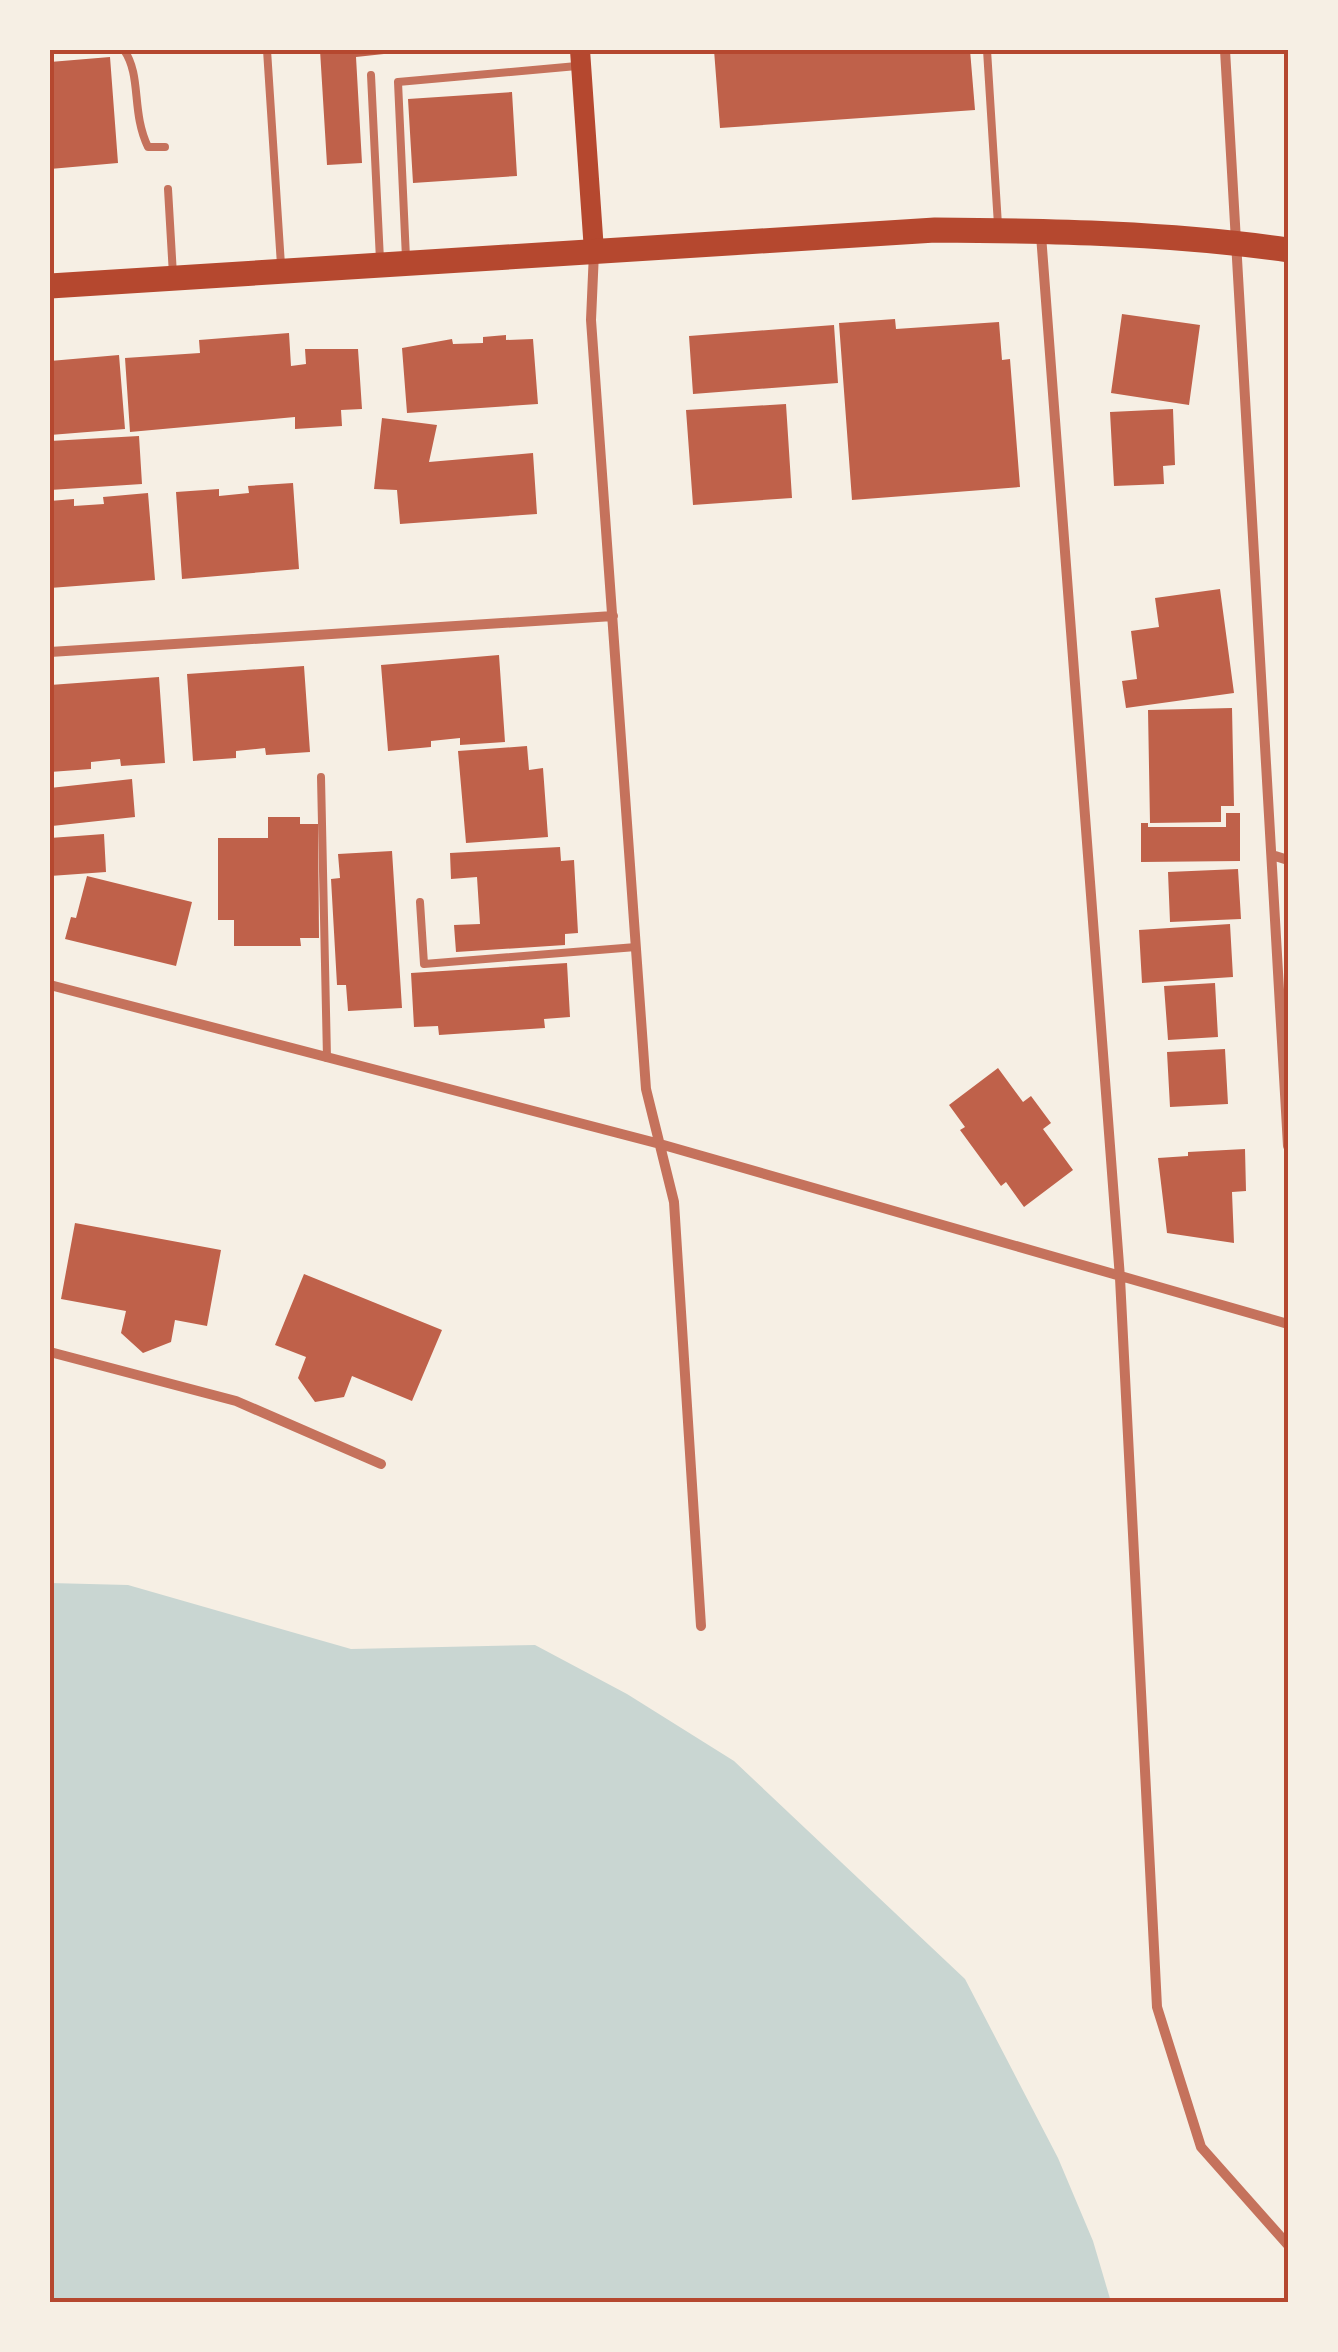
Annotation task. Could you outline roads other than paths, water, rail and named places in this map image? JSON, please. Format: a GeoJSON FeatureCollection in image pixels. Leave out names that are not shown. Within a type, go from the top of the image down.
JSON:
{"type":"FeatureCollection","features":[{"type":"Feature","properties":{"kind":"main road"},"geometry":{"type":"LineString","coordinates":[[581,58],[594,251]]}},
{"type":"Feature","properties":{"kind":"main road"},"geometry":{"type":"LineString","coordinates":[[50,286],[935,230],[1040,231],[1240,243],[1288,250]]}},
{"type":"Feature","properties":{"kind":"street"},"geometry":{"type":"LineString","coordinates":[[1225,50],[1240,243],[1288,1146]]}},
{"type":"Feature","properties":{"kind":"street"},"geometry":{"type":"LineString","coordinates":[[1040,231],[1120,1278],[1157,2007],[1201,2147],[1288,2245]]}},
{"type":"Feature","properties":{"kind":"street"},"geometry":{"type":"LineString","coordinates":[[594,251],[592,320],[646,1089],[674,1202],[701,1626]]}},
{"type":"Feature","properties":{"kind":"street"},"geometry":{"type":"LineString","coordinates":[[50,652],[613,616]]}},
{"type":"Feature","properties":{"kind":"street"},"geometry":{"type":"LineString","coordinates":[[1272,856],[1288,860]]}},
{"type":"Feature","properties":{"kind":"street"},"geometry":{"type":"LineString","coordinates":[[50,985],[660,1144],[1288,1324]]}},
{"type":"Feature","properties":{"kind":"street"},"geometry":{"type":"LineString","coordinates":[[50,1352],[236,1400],[381,1464]]}},
{"type":"Feature","properties":{"kind":"lane"},"geometry":{"type":"LineString","coordinates":[[124,50],[133,63],[136,122],[148,147],[165,146]]}},
{"type":"Feature","properties":{"kind":"lane"},"geometry":{"type":"LineString","coordinates":[[267,50],[282,271]]}},
{"type":"Feature","properties":{"kind":"lane"},"geometry":{"type":"LineString","coordinates":[[987,50],[998,230]]}},
{"type":"Feature","properties":{"kind":"lane"},"geometry":{"type":"LineString","coordinates":[[393,264],[398,82],[581,58]]}},
{"type":"Feature","properties":{"kind":"lane"},"geometry":{"type":"LineString","coordinates":[[371,75],[393,264]]}},
{"type":"Feature","properties":{"kind":"lane"},"geometry":{"type":"LineString","coordinates":[[168,189],[174,278]]}},
{"type":"Feature","properties":{"kind":"lane"},"geometry":{"type":"LineString","coordinates":[[321,777],[327,1058]]}},
{"type":"Feature","properties":{"kind":"lane"},"geometry":{"type":"LineString","coordinates":[[420,902],[424,964],[636,947]]}}]}
